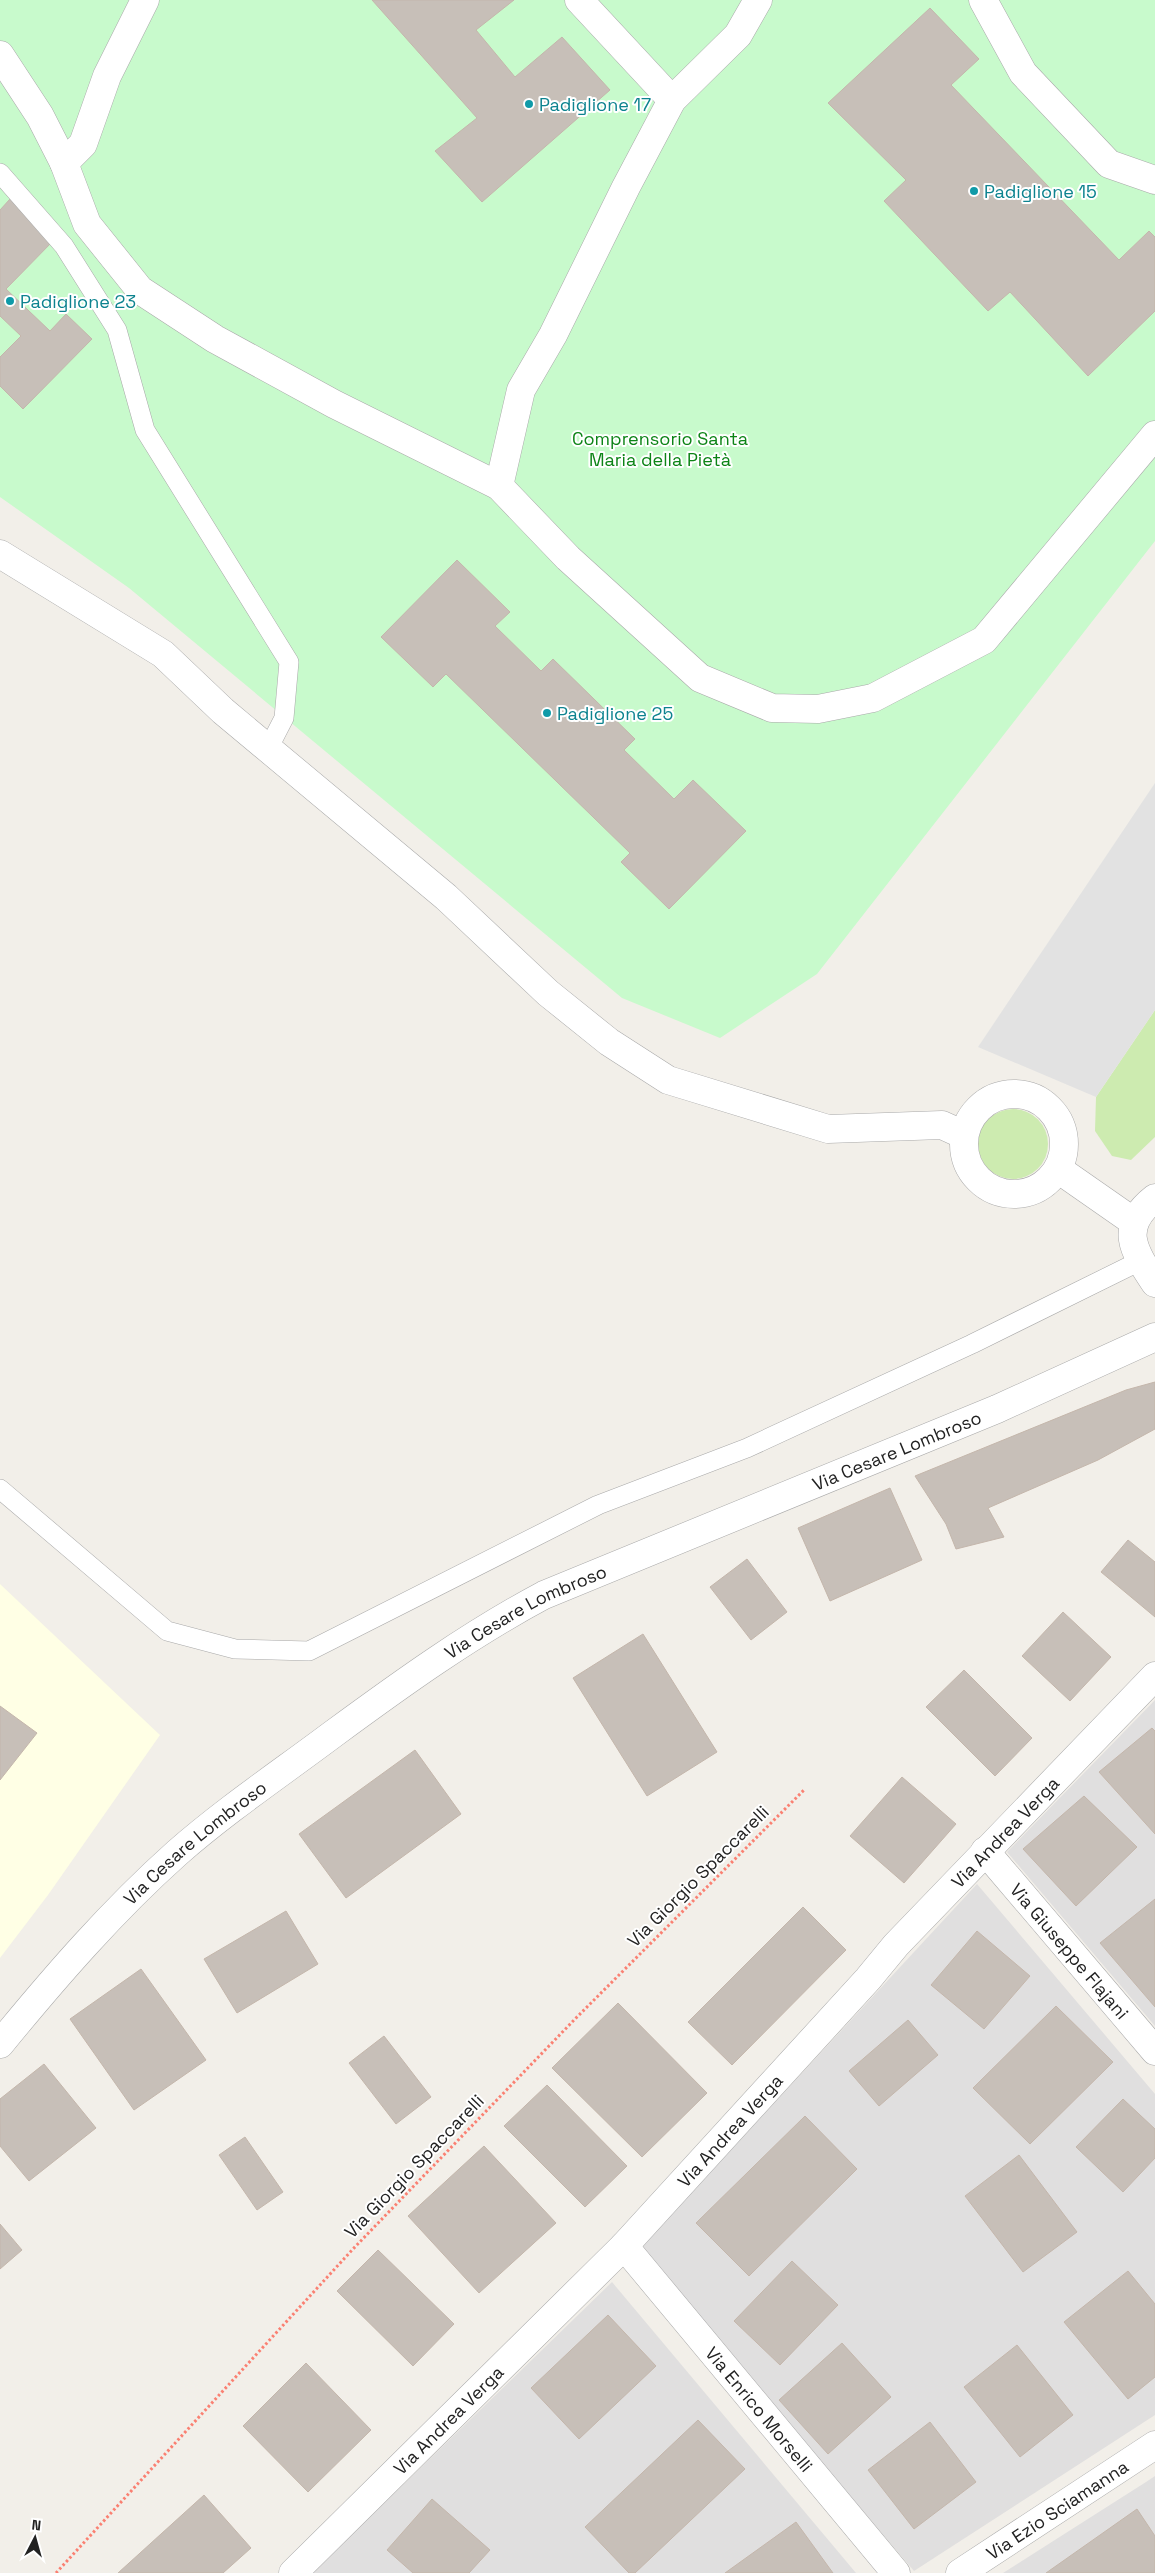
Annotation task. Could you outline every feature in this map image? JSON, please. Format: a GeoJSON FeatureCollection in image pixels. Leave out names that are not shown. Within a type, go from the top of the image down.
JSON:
{"type":"FeatureCollection","features":[{"type":"Feature","properties":{"kind":"street"},"geometry":{"type":"LineString","coordinates":[[64,163],[83,144],[107,76],[145,0]]}},
{"type":"Feature","properties":{"kind":"street"},"geometry":{"type":"LineString","coordinates":[[579,0],[672,100]]}},
{"type":"Feature","properties":{"kind":"street"},"geometry":{"type":"LineString","coordinates":[[499,486],[521,390],[553,335],[626,186],[672,100],[738,35],[758,0]]}},
{"type":"Feature","properties":{"kind":"street"},"geometry":{"type":"LineString","coordinates":[[983,0],[1023,73],[1109,164],[1155,180]]}},
{"type":"Feature","properties":{"kind":"street"},"geometry":{"type":"LineString","coordinates":[[0,55],[40,116],[64,163],[87,224],[140,290],[215,339],[334,404],[499,486],[568,558],[700,678],[772,708],[818,709],[873,698],[984,640],[1155,435]]}},
{"type":"Feature","properties":{"kind":"street"},"geometry":{"type":"LineString","coordinates":[[0,554],[163,654],[223,711],[446,897],[548,993],[609,1042],[668,1080],[828,1129],[942,1125],[964,1135]]}},
{"type":"Feature","properties":{"kind":"street"},"geometry":{"type":"LineString","coordinates":[[1005,1095],[1031,1097],[1044,1104],[1056,1117],[1062,1130],[1064,1152],[1058,1169],[1049,1180],[1036,1189],[1019,1194],[999,1192],[981,1183],[971,1171],[965,1155],[964,1135],[972,1116],[985,1104],[1005,1095]]}},
{"type":"Feature","properties":{"kind":"street"},"geometry":{"type":"LineString","coordinates":[[1058,1169],[1134,1222]]}},
{"type":"Feature","properties":{"kind":"street"},"geometry":{"type":"LineString","coordinates":[[1155,1198],[1145,1206],[1134,1222],[1133,1245],[1155,1283]]}},
{"type":"Feature","properties":{"kind":"street","name":"Via Cesare Lombroso"},"geometry":{"type":"LineString","coordinates":[[0,2044],[101,1927],[179,1852],[379,1699],[510,1613],[544,1595],[997,1409],[1155,1337]]}},
{"type":"Feature","properties":{"kind":"street","name":"Via Andrea Verga"},"geometry":{"type":"LineString","coordinates":[[293,2573],[624,2246],[861,1986],[896,1945],[1155,1676]]}},
{"type":"Feature","properties":{"kind":"street","name":"Via Giuseppe Flajani"},"geometry":{"type":"LineString","coordinates":[[985,1851],[1155,2051]]}},
{"type":"Feature","properties":{"kind":"street","name":"Via Enrico Morselli"},"geometry":{"type":"LineString","coordinates":[[624,2246],[896,2573]]}},
{"type":"Feature","properties":{"kind":"street","name":"Via Ezio Sciamanna"},"geometry":{"type":"LineString","coordinates":[[960,2573],[1155,2445]]}},
{"type":"Feature","properties":{"kind":"lane"},"geometry":{"type":"LineString","coordinates":[[0,173],[64,246],[117,330],[146,430],[288,662],[284,718],[268,749]]}},
{"type":"Feature","properties":{"kind":"lane"},"geometry":{"type":"LineString","coordinates":[[0,1489],[167,1631],[235,1649],[309,1651],[598,1505],[747,1448],[972,1344],[1140,1260]]}},
{"type":"Feature","properties":{"kind":"path","name":"Via Giorgio Spaccarelli"},"geometry":{"type":"LineString","coordinates":[[56,2573],[353,2249],[583,2011],[805,1789]]}},
{"type":"Feature","properties":{"kind":"shaded area"},"geometry":{"type":"Polygon","coordinates":[[[1155,783],[1155,1010],[1096,1097],[978,1047],[1155,783]]]}},
{"type":"Feature","properties":{"kind":"shaded area"},"geometry":{"type":"Polygon","coordinates":[[[0,1584],[160,1735],[48,1895],[0,1958],[0,1584]]]}},
{"type":"Feature","properties":{"kind":"shaded area"},"geometry":{"type":"Polygon","coordinates":[[[1155,1700],[1155,2026],[1007,1852],[1155,1700]]]}},
{"type":"Feature","properties":{"kind":"shaded area"},"geometry":{"type":"Polygon","coordinates":[[[977,1884],[1155,2094],[1155,2415],[914,2571],[639,2249],[977,1884]]]}},
{"type":"Feature","properties":{"kind":"shaded area"},"geometry":{"type":"Polygon","coordinates":[[[612,2282],[856,2573],[312,2573],[612,2282]]]}},
{"type":"Feature","properties":{"kind":"shaded area"},"geometry":{"type":"Polygon","coordinates":[[[1155,2476],[1155,2573],[1003,2573],[1146,2482],[1155,2476]]]}},
{"type":"Feature","properties":{"kind":"green space","name":"Comprensorio Santa Maria della Pietà"},"geometry":{"type":"Polygon","coordinates":[[[0,0],[1155,0],[1155,541],[817,974],[720,1038],[622,998],[129,588],[0,497],[0,0]]]}},
{"type":"Feature","properties":{"kind":"green space"},"geometry":{"type":"Polygon","coordinates":[[[1155,1010],[1155,1137],[1131,1160],[1112,1156],[1095,1131],[1096,1097],[1155,1010]]]}},
{"type":"Feature","properties":{"kind":"green space"},"geometry":{"type":"Polygon","coordinates":[[[1013,1109],[1026,1112],[1038,1119],[1045,1131],[1048,1144],[1045,1157],[1038,1169],[1026,1176],[1013,1179],[1000,1176],[988,1169],[981,1157],[978,1144],[981,1131],[988,1119],[1000,1112],[1013,1109]]]}},
{"type":"Feature","properties":{"kind":"building","name":"Padiglione 17"},"geometry":{"type":"Polygon","coordinates":[[[372,0],[514,0],[476,30],[515,77],[562,37],[610,90],[482,202],[435,151],[477,118],[372,0]]]}},
{"type":"Feature","properties":{"kind":"building","name":"Padiglione 15"},"geometry":{"type":"Polygon","coordinates":[[[930,8],[979,59],[951,85],[1119,260],[1149,231],[1155,237],[1155,311],[1088,376],[1010,292],[988,311],[884,201],[906,180],[828,103],[930,8]]]}},
{"type":"Feature","properties":{"kind":"building","name":"Padiglione 23"},"geometry":{"type":"Polygon","coordinates":[[[10,199],[53,241],[6,289],[50,331],[66,314],[92,339],[23,409],[0,386],[0,357],[21,336],[0,316],[0,210],[10,199]]]}},
{"type":"Feature","properties":{"kind":"building","name":"Padiglione 25"},"geometry":{"type":"Polygon","coordinates":[[[457,560],[510,612],[495,626],[541,671],[553,659],[635,739],[624,750],[674,799],[693,780],[746,831],[669,909],[621,862],[630,853],[446,674],[433,687],[381,637],[457,560]]]}},
{"type":"Feature","properties":{"kind":"building"},"geometry":{"type":"Polygon","coordinates":[[[1155,1382],[1155,1429],[1098,1460],[988,1508],[1004,1537],[956,1549],[946,1524],[915,1476],[1126,1390],[1155,1382]]]}},
{"type":"Feature","properties":{"kind":"building"},"geometry":{"type":"Polygon","coordinates":[[[890,1488],[922,1560],[830,1601],[798,1528],[890,1488]]]}},
{"type":"Feature","properties":{"kind":"building"},"geometry":{"type":"Polygon","coordinates":[[[1128,1540],[1155,1562],[1155,1617],[1101,1572],[1128,1540]]]}},
{"type":"Feature","properties":{"kind":"building"},"geometry":{"type":"Polygon","coordinates":[[[747,1559],[787,1612],[751,1640],[710,1587],[747,1559]]]}},
{"type":"Feature","properties":{"kind":"building"},"geometry":{"type":"Polygon","coordinates":[[[1063,1612],[1111,1657],[1070,1701],[1022,1656],[1063,1612]]]}},
{"type":"Feature","properties":{"kind":"building"},"geometry":{"type":"Polygon","coordinates":[[[643,1634],[717,1752],[647,1796],[573,1678],[643,1634]]]}},
{"type":"Feature","properties":{"kind":"building"},"geometry":{"type":"Polygon","coordinates":[[[964,1670],[1032,1738],[995,1776],[926,1707],[964,1670]]]}},
{"type":"Feature","properties":{"kind":"building"},"geometry":{"type":"Polygon","coordinates":[[[0,1706],[37,1733],[0,1780],[0,1706]]]}},
{"type":"Feature","properties":{"kind":"building"},"geometry":{"type":"Polygon","coordinates":[[[1152,1728],[1155,1731],[1155,1834],[1099,1772],[1152,1728]]]}},
{"type":"Feature","properties":{"kind":"building"},"geometry":{"type":"Polygon","coordinates":[[[415,1750],[461,1814],[346,1898],[299,1834],[415,1750]]]}},
{"type":"Feature","properties":{"kind":"building"},"geometry":{"type":"Polygon","coordinates":[[[902,1777],[956,1824],[904,1883],[850,1836],[902,1777]]]}},
{"type":"Feature","properties":{"kind":"building"},"geometry":{"type":"Polygon","coordinates":[[[1084,1796],[1137,1847],[1076,1906],[1023,1849],[1084,1796]]]}},
{"type":"Feature","properties":{"kind":"building"},"geometry":{"type":"Polygon","coordinates":[[[1155,1899],[1155,2007],[1100,1943],[1155,1899]]]}},
{"type":"Feature","properties":{"kind":"building"},"geometry":{"type":"Polygon","coordinates":[[[803,1907],[846,1950],[732,2065],[688,2022],[803,1907]]]}},
{"type":"Feature","properties":{"kind":"building"},"geometry":{"type":"Polygon","coordinates":[[[286,1911],[318,1964],[237,2013],[204,1959],[286,1911]]]}},
{"type":"Feature","properties":{"kind":"building"},"geometry":{"type":"Polygon","coordinates":[[[977,1931],[1030,1976],[984,2029],[931,1985],[977,1931]]]}},
{"type":"Feature","properties":{"kind":"building"},"geometry":{"type":"Polygon","coordinates":[[[141,1969],[206,2060],[134,2110],[70,2019],[141,1969]]]}},
{"type":"Feature","properties":{"kind":"building"},"geometry":{"type":"Polygon","coordinates":[[[618,2003],[707,2093],[642,2157],[552,2068],[618,2003]]]}},
{"type":"Feature","properties":{"kind":"building"},"geometry":{"type":"Polygon","coordinates":[[[1056,2006],[1113,2062],[1030,2144],[973,2088],[1056,2006]]]}},
{"type":"Feature","properties":{"kind":"building"},"geometry":{"type":"Polygon","coordinates":[[[908,2020],[938,2055],[879,2106],[849,2071],[908,2020]]]}},
{"type":"Feature","properties":{"kind":"building"},"geometry":{"type":"Polygon","coordinates":[[[384,2036],[431,2097],[396,2124],[349,2063],[384,2036]]]}},
{"type":"Feature","properties":{"kind":"building"},"geometry":{"type":"Polygon","coordinates":[[[44,2064],[96,2128],[29,2181],[0,2146],[0,2099],[44,2064]]]}},
{"type":"Feature","properties":{"kind":"building"},"geometry":{"type":"Polygon","coordinates":[[[547,2085],[627,2166],[585,2207],[504,2126],[547,2085]]]}},
{"type":"Feature","properties":{"kind":"building"},"geometry":{"type":"Polygon","coordinates":[[[1123,2099],[1155,2129],[1155,2158],[1123,2192],[1076,2147],[1123,2099]]]}},
{"type":"Feature","properties":{"kind":"building"},"geometry":{"type":"Polygon","coordinates":[[[805,2116],[857,2169],[749,2276],[696,2223],[805,2116]]]}},
{"type":"Feature","properties":{"kind":"building"},"geometry":{"type":"Polygon","coordinates":[[[245,2137],[283,2192],[257,2210],[219,2155],[245,2137]]]}},
{"type":"Feature","properties":{"kind":"building"},"geometry":{"type":"Polygon","coordinates":[[[484,2146],[556,2223],[479,2293],[408,2216],[484,2146]]]}},
{"type":"Feature","properties":{"kind":"building"},"geometry":{"type":"Polygon","coordinates":[[[1019,2155],[1077,2232],[1023,2272],[965,2196],[1019,2155]]]}},
{"type":"Feature","properties":{"kind":"building"},"geometry":{"type":"Polygon","coordinates":[[[0,2224],[22,2250],[0,2269],[0,2224]]]}},
{"type":"Feature","properties":{"kind":"building"},"geometry":{"type":"Polygon","coordinates":[[[378,2250],[454,2324],[413,2366],[337,2291],[378,2250]]]}},
{"type":"Feature","properties":{"kind":"building"},"geometry":{"type":"Polygon","coordinates":[[[792,2261],[838,2305],[780,2365],[734,2321],[792,2261]]]}},
{"type":"Feature","properties":{"kind":"building"},"geometry":{"type":"Polygon","coordinates":[[[1128,2271],[1155,2304],[1155,2377],[1128,2399],[1064,2322],[1128,2271]]]}},
{"type":"Feature","properties":{"kind":"building"},"geometry":{"type":"Polygon","coordinates":[[[608,2315],[656,2366],[579,2439],[531,2388],[608,2315]]]}},
{"type":"Feature","properties":{"kind":"building"},"geometry":{"type":"Polygon","coordinates":[[[842,2343],[891,2397],[828,2454],[779,2400],[842,2343]]]}},
{"type":"Feature","properties":{"kind":"building"},"geometry":{"type":"Polygon","coordinates":[[[1017,2345],[1073,2415],[1020,2457],[964,2387],[1017,2345]]]}},
{"type":"Feature","properties":{"kind":"building"},"geometry":{"type":"Polygon","coordinates":[[[306,2363],[371,2430],[308,2492],[243,2426],[306,2363]]]}},
{"type":"Feature","properties":{"kind":"building"},"geometry":{"type":"Polygon","coordinates":[[[698,2420],[745,2469],[635,2573],[629,2573],[585,2527],[698,2420]]]}},
{"type":"Feature","properties":{"kind":"building"},"geometry":{"type":"Polygon","coordinates":[[[930,2422],[976,2482],[914,2529],[868,2470],[930,2422]]]}},
{"type":"Feature","properties":{"kind":"building"},"geometry":{"type":"Polygon","coordinates":[[[204,2495],[251,2548],[223,2573],[118,2573],[204,2495]]]}},
{"type":"Feature","properties":{"kind":"building"},"geometry":{"type":"Polygon","coordinates":[[[432,2499],[490,2550],[469,2573],[413,2573],[387,2550],[432,2499]]]}},
{"type":"Feature","properties":{"kind":"building"},"geometry":{"type":"Polygon","coordinates":[[[1137,2509],[1155,2536],[1155,2573],[1046,2573],[1137,2509]]]}},
{"type":"Feature","properties":{"kind":"building"},"geometry":{"type":"Polygon","coordinates":[[[796,2522],[833,2573],[725,2573],[796,2522]]]}},
{"type":"Feature","properties":{"kind":"place","name":"Padiglione 17"},"geometry":{"type":"Point","coordinates":[529,104]}},
{"type":"Feature","properties":{"kind":"place","name":"Padiglione 15"},"geometry":{"type":"Point","coordinates":[974,191]}},
{"type":"Feature","properties":{"kind":"place","name":"Padiglione 23"},"geometry":{"type":"Point","coordinates":[10,301]}},
{"type":"Feature","properties":{"kind":"place","name":"Padiglione 25"},"geometry":{"type":"Point","coordinates":[547,713]}}]}
